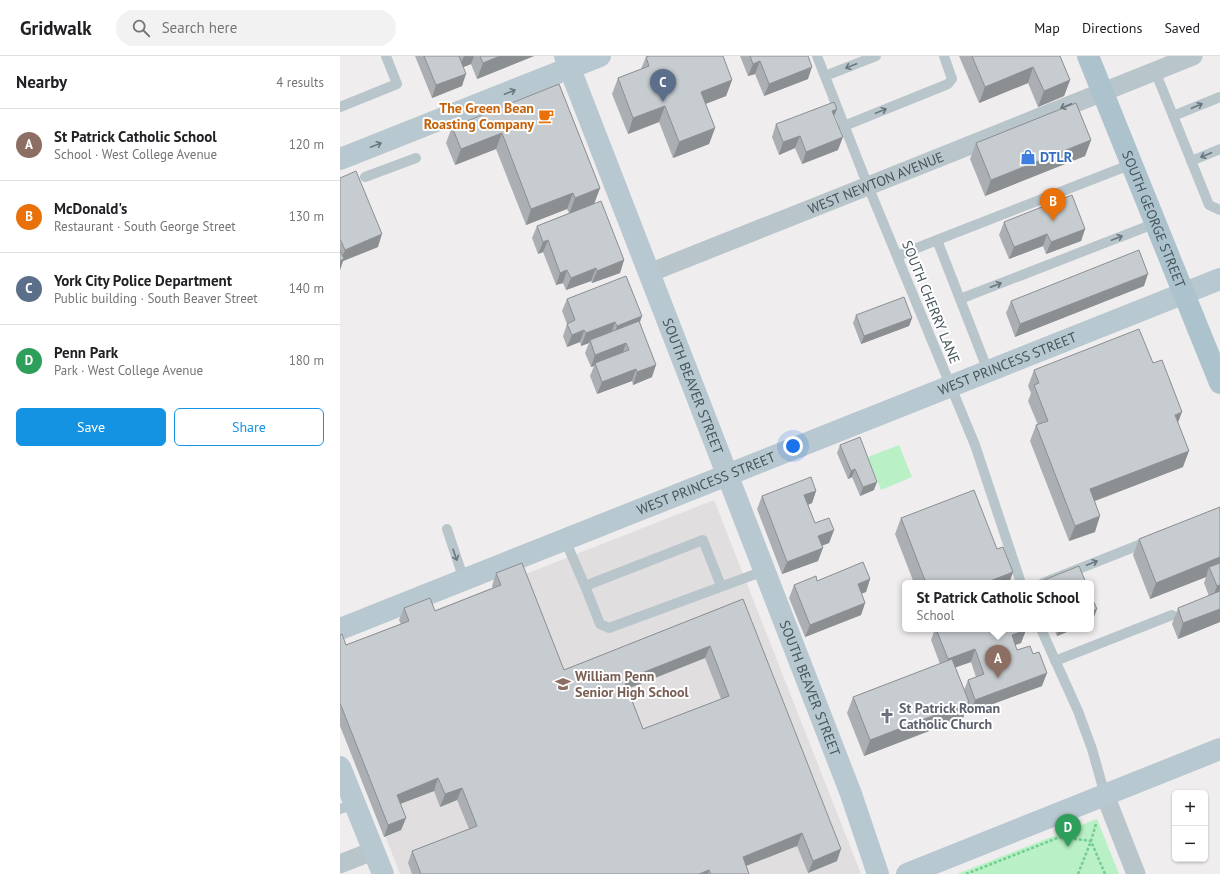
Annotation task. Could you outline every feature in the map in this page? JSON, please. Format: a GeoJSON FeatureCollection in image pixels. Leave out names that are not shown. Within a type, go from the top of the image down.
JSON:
{"type":"FeatureCollection","features":[{"type":"Feature","properties":{"kind":"main road","name":"SOUTH GEORGE STREET"},"geometry":{"type":"LineString","coordinates":[[1088,56],[1220,383]]}},
{"type":"Feature","properties":{"kind":"street"},"geometry":{"type":"LineString","coordinates":[[340,159],[567,62],[600,56]]}},
{"type":"Feature","properties":{"kind":"street","name":"WEST NEWTON AVENUE"},"geometry":{"type":"LineString","coordinates":[[649,273],[1193,56]]}},
{"type":"Feature","properties":{"kind":"street","name":"SOUTH BEAVER STREET"},"geometry":{"type":"LineString","coordinates":[[567,62],[851,794],[878,874]]}},
{"type":"Feature","properties":{"kind":"street","name":"WEST PRINCESS STREET"},"geometry":{"type":"LineString","coordinates":[[340,629],[1220,279]]}},
{"type":"Feature","properties":{"kind":"street"},"geometry":{"type":"LineString","coordinates":[[907,874],[1220,749]]}},
{"type":"Feature","properties":{"kind":"street"},"geometry":{"type":"LineString","coordinates":[[340,767],[347,806],[373,851],[383,874]]}},
{"type":"Feature","properties":{"kind":"street"},"geometry":{"type":"LineString","coordinates":[[1105,795],[1136,874]]}},
{"type":"Feature","properties":{"kind":"street"},"geometry":{"type":"LineString","coordinates":[[340,864],[373,851]]}},
{"type":"Feature","properties":{"kind":"lane"},"geometry":{"type":"LineString","coordinates":[[340,107],[397,84],[386,56]]}},
{"type":"Feature","properties":{"kind":"lane","name":"SOUTH CHERRY LANE"},"geometry":{"type":"LineString","coordinates":[[817,56],[868,186],[975,446],[1020,580]]}},
{"type":"Feature","properties":{"kind":"lane"},"geometry":{"type":"LineString","coordinates":[[825,76],[876,56]]}},
{"type":"Feature","properties":{"kind":"lane"},"geometry":{"type":"LineString","coordinates":[[844,126],[948,84],[952,79],[944,56]]}},
{"type":"Feature","properties":{"kind":"lane"},"geometry":{"type":"LineString","coordinates":[[1155,71],[1209,205],[1220,210]]}},
{"type":"Feature","properties":{"kind":"lane"},"geometry":{"type":"LineString","coordinates":[[1173,116],[1220,97]]}},
{"type":"Feature","properties":{"kind":"lane"},"geometry":{"type":"LineString","coordinates":[[1191,161],[1220,149]]}},
{"type":"Feature","properties":{"kind":"lane"},"geometry":{"type":"LineString","coordinates":[[365,177],[416,158]]}},
{"type":"Feature","properties":{"kind":"lane"},"geometry":{"type":"LineString","coordinates":[[897,256],[1132,164]]}},
{"type":"Feature","properties":{"kind":"lane"},"geometry":{"type":"LineString","coordinates":[[960,299],[1156,223]]}},
{"type":"Feature","properties":{"kind":"lane"},"geometry":{"type":"LineString","coordinates":[[937,240],[988,371]]}},
{"type":"Feature","properties":{"kind":"lane"},"geometry":{"type":"LineString","coordinates":[[447,529],[464,580]]}},
{"type":"Feature","properties":{"kind":"lane"},"geometry":{"type":"LineString","coordinates":[[1051,580],[1161,536]]}},
{"type":"Feature","properties":{"kind":"lane"},"geometry":{"type":"LineString","coordinates":[[565,540],[600,624],[609,628],[764,571]]}},
{"type":"Feature","properties":{"kind":"lane"},"geometry":{"type":"LineString","coordinates":[[585,586],[703,540],[721,586]]}},
{"type":"Feature","properties":{"kind":"lane"},"geometry":{"type":"LineString","coordinates":[[1055,661],[1172,615]]}},
{"type":"Feature","properties":{"kind":"lane"},"geometry":{"type":"LineString","coordinates":[[1042,632],[1078,712],[1092,749],[1105,795]]}},
{"type":"Feature","properties":{"kind":"path"},"geometry":{"type":"LineString","coordinates":[[1078,874],[1091,842],[1105,795]]}},
{"type":"Feature","properties":{"kind":"path"},"geometry":{"type":"LineString","coordinates":[[966,874],[1060,836],[1091,842]]}},
{"type":"Feature","properties":{"kind":"path"},"geometry":{"type":"LineString","coordinates":[[1091,842],[1105,874]]}},
{"type":"Feature","properties":{"kind":"shaded area","name":"William Penn Senior High School"},"geometry":{"type":"Polygon","coordinates":[[[714,500],[861,874],[400,874],[340,721],[340,647],[714,500]]]}},
{"type":"Feature","properties":{"kind":"green space"},"geometry":{"type":"Polygon","coordinates":[[[899,445],[912,477],[881,490],[868,457],[899,445]]]}},
{"type":"Feature","properties":{"kind":"green space"},"geometry":{"type":"Polygon","coordinates":[[[1097,819],[1119,874],[957,874],[1097,819]]]}},
{"type":"Feature","properties":{"kind":"building"},"geometry":{"type":"Polygon","coordinates":[[[424,56],[459,56],[466,74],[436,85],[424,56]]]}},
{"type":"Feature","properties":{"kind":"building"},"geometry":{"type":"Polygon","coordinates":[[[480,56],[500,56],[483,63],[480,56]]]}},
{"type":"Feature","properties":{"kind":"building"},"geometry":{"type":"Polygon","coordinates":[[[723,56],[732,80],[701,92],[715,128],[679,142],[665,106],[633,118],[618,78],[649,66],[646,57],[723,56]]]}},
{"type":"Feature","properties":{"kind":"building"},"geometry":{"type":"Polygon","coordinates":[[[750,56],[808,56],[812,67],[769,84],[760,61],[753,64],[750,56]]]}},
{"type":"Feature","properties":{"kind":"building"},"geometry":{"type":"Polygon","coordinates":[[[972,56],[1060,56],[1070,80],[1044,91],[1033,67],[985,87],[972,56]]]}},
{"type":"Feature","properties":{"kind":"building"},"geometry":{"type":"Polygon","coordinates":[[[559,84],[600,188],[575,198],[573,193],[531,209],[502,133],[461,149],[452,127],[559,84]]]}},
{"type":"Feature","properties":{"kind":"building"},"geometry":{"type":"Polygon","coordinates":[[[834,102],[837,109],[832,111],[843,137],[806,152],[800,136],[783,142],[776,124],[834,102]]]}},
{"type":"Feature","properties":{"kind":"building","name":"DTLR"},"geometry":{"type":"Polygon","coordinates":[[[1076,103],[1091,140],[991,180],[976,143],[1076,103]]]}},
{"type":"Feature","properties":{"kind":"building"},"geometry":{"type":"Polygon","coordinates":[[[356,171],[382,234],[345,250],[340,239],[340,178],[356,171]]]}},
{"type":"Feature","properties":{"kind":"building"},"geometry":{"type":"Polygon","coordinates":[[[1072,195],[1085,229],[1051,242],[1047,234],[1014,247],[1004,222],[1072,195]]]}},
{"type":"Feature","properties":{"kind":"building"},"geometry":{"type":"Polygon","coordinates":[[[601,201],[624,260],[597,271],[596,268],[571,278],[567,270],[560,273],[548,240],[543,242],[537,226],[601,201]]]}},
{"type":"Feature","properties":{"kind":"building"},"geometry":{"type":"Polygon","coordinates":[[[340,250],[344,259],[340,261],[340,250]]]}},
{"type":"Feature","properties":{"kind":"building"},"geometry":{"type":"Polygon","coordinates":[[[1139,250],[1148,274],[1020,324],[1011,301],[1139,250]]]}},
{"type":"Feature","properties":{"kind":"building"},"geometry":{"type":"Polygon","coordinates":[[[626,276],[642,316],[617,326],[615,322],[586,333],[584,330],[572,335],[567,324],[575,320],[567,299],[626,276]]]}},
{"type":"Feature","properties":{"kind":"building"},"geometry":{"type":"Polygon","coordinates":[[[904,297],[912,318],[864,336],[856,315],[904,297]]]}},
{"type":"Feature","properties":{"kind":"building"},"geometry":{"type":"Polygon","coordinates":[[[639,321],[656,365],[637,372],[636,369],[602,382],[595,363],[629,350],[626,343],[595,355],[590,340],[639,321]]]}},
{"type":"Feature","properties":{"kind":"building"},"geometry":{"type":"Polygon","coordinates":[[[1139,329],[1153,363],[1162,360],[1182,412],[1175,415],[1189,451],[1090,489],[1100,516],[1075,526],[1036,425],[1048,421],[1034,385],[1039,383],[1034,370],[1139,329]]]}},
{"type":"Feature","properties":{"kind":"building"},"geometry":{"type":"Polygon","coordinates":[[[860,437],[877,482],[863,487],[855,469],[851,471],[840,445],[860,437]]]}},
{"type":"Feature","properties":{"kind":"building"},"geometry":{"type":"Polygon","coordinates":[[[811,477],[816,491],[804,495],[815,523],[829,518],[834,530],[818,536],[823,548],[787,562],[762,496],[811,477]]]}},
{"type":"Feature","properties":{"kind":"building"},"geometry":{"type":"Polygon","coordinates":[[[974,490],[997,549],[1003,547],[1013,572],[993,580],[925,580],[901,518],[974,490]]]}},
{"type":"Feature","properties":{"kind":"building"},"geometry":{"type":"Polygon","coordinates":[[[1220,507],[1220,557],[1156,583],[1139,539],[1220,507]]]}},
{"type":"Feature","properties":{"kind":"building"},"geometry":{"type":"Polygon","coordinates":[[[863,562],[870,579],[858,584],[865,603],[810,625],[794,585],[816,576],[817,581],[863,562]]]}},
{"type":"Feature","properties":{"kind":"building","name":"William Penn Senior High School"},"geometry":{"type":"Polygon","coordinates":[[[522,563],[564,670],[743,599],[841,849],[813,861],[802,833],[743,857],[749,874],[711,874],[709,870],[699,874],[421,874],[412,851],[477,826],[462,788],[445,794],[438,778],[397,795],[406,818],[388,825],[340,703],[340,635],[342,634],[346,645],[409,621],[404,608],[430,598],[435,611],[501,585],[496,573],[522,563]],[[710,646],[624,680],[643,729],[729,696],[710,646]]]}},
{"type":"Feature","properties":{"kind":"building"},"geometry":{"type":"Polygon","coordinates":[[[1220,563],[1220,585],[1217,586],[1209,567],[1220,563]]]}},
{"type":"Feature","properties":{"kind":"building"},"geometry":{"type":"Polygon","coordinates":[[[1079,566],[1085,580],[1044,580],[1079,566]]]}},
{"type":"Feature","properties":{"kind":"building"},"geometry":{"type":"Polygon","coordinates":[[[1220,591],[1220,609],[1183,623],[1178,608],[1220,591]]]}},
{"type":"Feature","properties":{"kind":"building"},"geometry":{"type":"Polygon","coordinates":[[[1094,602],[1097,609],[1094,610],[1094,602]]]}},
{"type":"Feature","properties":{"kind":"building"},"geometry":{"type":"Polygon","coordinates":[[[937,632],[1020,632],[1012,635],[1017,650],[1030,646],[1033,654],[1039,652],[1047,673],[975,700],[968,680],[984,674],[975,649],[948,659],[937,632]]]}},
{"type":"Feature","properties":{"kind":"building"},"geometry":{"type":"Polygon","coordinates":[[[952,659],[969,702],[870,740],[853,697],[952,659]]]}},
{"type":"Feature","properties":{"kind":"place","name":"York City Police Department"},"geometry":{"type":"Point","coordinates":[663,102]}},
{"type":"Feature","properties":{"kind":"place","name":"The Green Bean Roasting Company"},"geometry":{"type":"Point","coordinates":[546,116]}},
{"type":"Feature","properties":{"kind":"place","name":"DTLR"},"geometry":{"type":"Point","coordinates":[1028,157]}},
{"type":"Feature","properties":{"kind":"place","name":"McDonald's"},"geometry":{"type":"Point","coordinates":[1053,221]}},
{"type":"Feature","properties":{"kind":"place","name":"St Patrick Catholic School"},"geometry":{"type":"Point","coordinates":[998,678]}},
{"type":"Feature","properties":{"kind":"place","name":"William Penn Senior High School"},"geometry":{"type":"Point","coordinates":[563,684]}},
{"type":"Feature","properties":{"kind":"place","name":"St Patrick Roman Catholic Church"},"geometry":{"type":"Point","coordinates":[887,716]}},
{"type":"Feature","properties":{"kind":"place","name":"Penn Park"},"geometry":{"type":"Point","coordinates":[1068,847]}}]}
